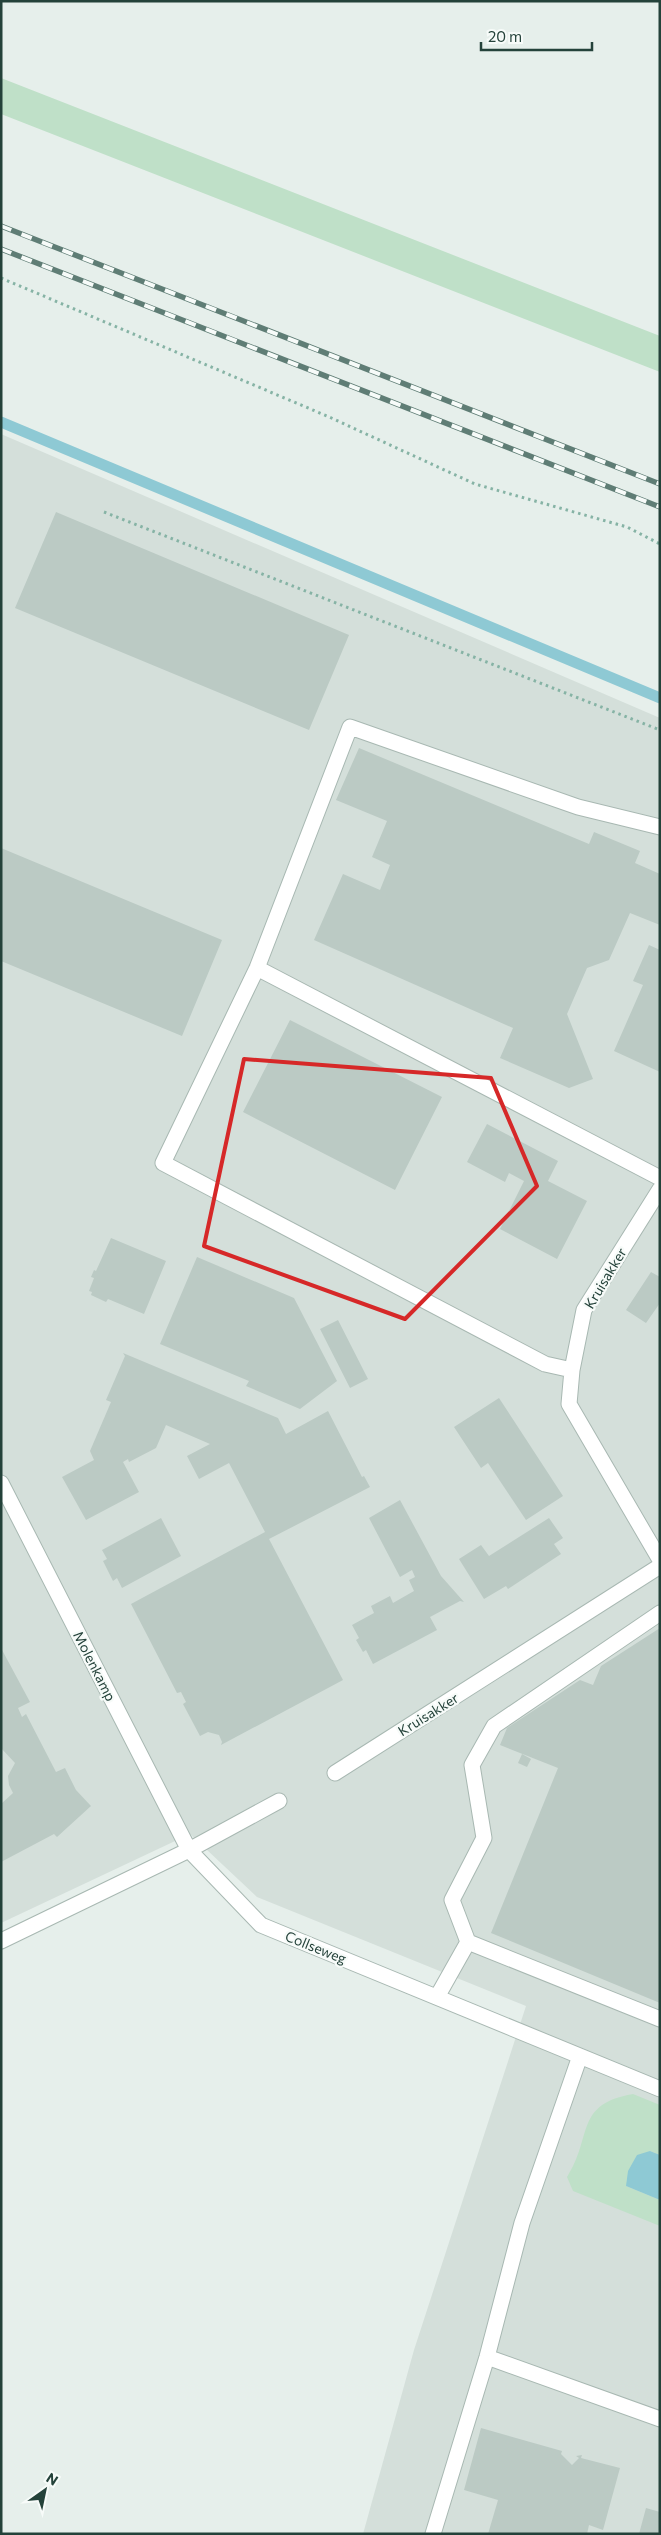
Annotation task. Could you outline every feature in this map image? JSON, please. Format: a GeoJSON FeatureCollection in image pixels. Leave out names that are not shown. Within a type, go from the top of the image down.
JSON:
{"type":"FeatureCollection","features":[{"type":"Feature","properties":{"kind":"street"},"geometry":{"type":"LineString","coordinates":[[572,1370],[545,1364],[163,1163],[257,968],[350,727],[578,807],[660,827]]}},
{"type":"Feature","properties":{"kind":"street"},"geometry":{"type":"LineString","coordinates":[[257,968],[660,1178]]}},
{"type":"Feature","properties":{"kind":"street","name":"Kruisakker"},"geometry":{"type":"LineString","coordinates":[[660,1189],[584,1310],[572,1370],[569,1404],[660,1560]]}},
{"type":"Feature","properties":{"kind":"street","name":"Molenkamp"},"geometry":{"type":"LineString","coordinates":[[1,1483],[189,1850]]}},
{"type":"Feature","properties":{"kind":"street","name":"Kruisakker"},"geometry":{"type":"LineString","coordinates":[[335,1773],[660,1566]]}},
{"type":"Feature","properties":{"kind":"street"},"geometry":{"type":"LineString","coordinates":[[660,1613],[494,1726],[472,1765],[484,1838],[452,1900],[468,1942],[660,2019]]}},
{"type":"Feature","properties":{"kind":"street"},"geometry":{"type":"LineString","coordinates":[[1,1940],[189,1850],[279,1802]]}},
{"type":"Feature","properties":{"kind":"street","name":"Collseweg"},"geometry":{"type":"LineString","coordinates":[[189,1850],[261,1925],[660,2089]]}},
{"type":"Feature","properties":{"kind":"street"},"geometry":{"type":"LineString","coordinates":[[437,1997],[468,1942]]}},
{"type":"Feature","properties":{"kind":"street"},"geometry":{"type":"LineString","coordinates":[[433,2534],[487,2356],[522,2223],[580,2056]]}},
{"type":"Feature","properties":{"kind":"street"},"geometry":{"type":"LineString","coordinates":[[487,2356],[660,2419]]}},
{"type":"Feature","properties":{"kind":"path"},"geometry":{"type":"LineString","coordinates":[[1,278],[327,416],[475,484],[627,527],[660,544]]}},
{"type":"Feature","properties":{"kind":"path"},"geometry":{"type":"LineString","coordinates":[[104,512],[660,730]]}},
{"type":"Feature","properties":{"kind":"highlighted area"},"geometry":{"type":"Polygon","coordinates":[[[244,1059],[491,1078],[537,1186],[405,1319],[204,1246],[244,1059]]]}},
{"type":"Feature","properties":{"kind":"shaded area"},"geometry":{"type":"Polygon","coordinates":[[[1,434],[660,718],[660,2534],[363,2534],[414,2350],[526,2006],[257,1897],[190,1834],[1,1923],[1,434]]]}},
{"type":"Feature","properties":{"kind":"green space"},"geometry":{"type":"Polygon","coordinates":[[[1,78],[660,336],[660,372],[1,114],[1,78]]]}},
{"type":"Feature","properties":{"kind":"green space"},"geometry":{"type":"Polygon","coordinates":[[[633,2094],[660,2105],[660,2155],[650,2151],[626,2186],[660,2200],[660,2226],[573,2191],[567,2177],[575,2162],[593,2114],[601,2106],[614,2099],[633,2094]]]}},
{"type":"Feature","properties":{"kind":"water"},"geometry":{"type":"Polygon","coordinates":[[[650,2151],[660,2155],[660,2200],[626,2186],[628,2171],[637,2155],[650,2151]]]}},
{"type":"Feature","properties":{"kind":"building"},"geometry":{"type":"Polygon","coordinates":[[[56,512],[349,635],[309,730],[15,608],[56,512]]]}},
{"type":"Feature","properties":{"kind":"building"},"geometry":{"type":"Polygon","coordinates":[[[359,748],[589,844],[594,832],[640,851],[635,863],[660,874],[660,925],[630,913],[609,960],[587,968],[567,1014],[593,1079],[569,1088],[500,1058],[513,1028],[314,940],[343,874],[380,890],[390,865],[372,857],[387,821],[336,800],[359,748]]]}},
{"type":"Feature","properties":{"kind":"building"},"geometry":{"type":"Polygon","coordinates":[[[1,848],[222,940],[182,1036],[1,961],[1,848]]]}},
{"type":"Feature","properties":{"kind":"building"},"geometry":{"type":"Polygon","coordinates":[[[649,945],[660,950],[660,1072],[614,1051],[643,985],[633,981],[649,945]]]}},
{"type":"Feature","properties":{"kind":"building"},"geometry":{"type":"Polygon","coordinates":[[[290,1020],[442,1097],[395,1190],[243,1112],[290,1020]]]}},
{"type":"Feature","properties":{"kind":"building"},"geometry":{"type":"Polygon","coordinates":[[[487,1124],[558,1161],[548,1181],[587,1201],[557,1259],[500,1229],[524,1181],[509,1173],[505,1182],[467,1162],[487,1124]]]}},
{"type":"Feature","properties":{"kind":"building"},"geometry":{"type":"Polygon","coordinates":[[[111,1238],[166,1261],[144,1314],[108,1299],[106,1302],[91,1295],[92,1292],[89,1291],[94,1278],[91,1277],[94,1270],[96,1271],[111,1238]]]}},
{"type":"Feature","properties":{"kind":"building"},"geometry":{"type":"Polygon","coordinates":[[[197,1257],[294,1298],[337,1381],[300,1409],[246,1386],[249,1381],[160,1344],[197,1257]]]}},
{"type":"Feature","properties":{"kind":"building"},"geometry":{"type":"Polygon","coordinates":[[[651,1272],[660,1277],[660,1303],[646,1323],[626,1310],[651,1272]]]}},
{"type":"Feature","properties":{"kind":"building"},"geometry":{"type":"Polygon","coordinates":[[[338,1320],[368,1379],[350,1388],[320,1329],[338,1320]]]}},
{"type":"Feature","properties":{"kind":"building"},"geometry":{"type":"Polygon","coordinates":[[[123,1353],[278,1418],[286,1434],[328,1411],[362,1477],[364,1476],[370,1487],[269,1539],[343,1680],[221,1745],[222,1742],[219,1735],[208,1732],[200,1736],[183,1704],[186,1702],[181,1692],[177,1693],[131,1604],[265,1532],[229,1463],[199,1479],[187,1456],[210,1444],[166,1425],[156,1448],[129,1462],[128,1459],[123,1462],[139,1492],[86,1520],[62,1477],[94,1460],[90,1451],[111,1402],[106,1400],[125,1356],[123,1353]]]}},
{"type":"Feature","properties":{"kind":"building"},"geometry":{"type":"Polygon","coordinates":[[[499,1398],[563,1496],[526,1520],[488,1463],[481,1468],[454,1427],[499,1398]]]}},
{"type":"Feature","properties":{"kind":"building"},"geometry":{"type":"Polygon","coordinates":[[[400,1500],[441,1576],[464,1602],[460,1601],[430,1617],[437,1630],[373,1664],[366,1650],[363,1652],[356,1640],[359,1638],[352,1625],[374,1613],[371,1606],[390,1596],[393,1603],[414,1591],[409,1580],[415,1577],[412,1570],[400,1577],[369,1518],[400,1500]]]}},
{"type":"Feature","properties":{"kind":"building"},"geometry":{"type":"Polygon","coordinates":[[[161,1518],[181,1556],[122,1588],[117,1578],[113,1581],[103,1561],[107,1559],[102,1550],[161,1518]]]}},
{"type":"Feature","properties":{"kind":"building"},"geometry":{"type":"Polygon","coordinates":[[[549,1518],[563,1538],[554,1544],[561,1554],[508,1589],[506,1586],[484,1599],[459,1559],[481,1545],[489,1556],[549,1518]]]}},
{"type":"Feature","properties":{"kind":"building"},"geometry":{"type":"Polygon","coordinates":[[[660,1628],[660,2003],[491,1933],[558,1768],[500,1745],[507,1728],[580,1680],[593,1685],[601,1666],[660,1628]]]}},
{"type":"Feature","properties":{"kind":"building"},"geometry":{"type":"Polygon","coordinates":[[[1,1648],[30,1702],[18,1708],[22,1717],[26,1714],[56,1772],[65,1768],[76,1790],[91,1806],[57,1837],[54,1834],[1,1862],[1,1804],[13,1793],[9,1785],[8,1776],[15,1763],[1,1748],[1,1648]]]}},
{"type":"Feature","properties":{"kind":"building"},"geometry":{"type":"Polygon","coordinates":[[[522,1754],[531,1759],[527,1767],[518,1763],[522,1754]]]}},
{"type":"Feature","properties":{"kind":"building"},"geometry":{"type":"Polygon","coordinates":[[[481,2428],[562,2451],[561,2454],[572,2465],[579,2458],[576,2456],[582,2455],[581,2458],[620,2468],[603,2530],[589,2525],[587,2534],[488,2534],[498,2500],[464,2490],[481,2428]]]}},
{"type":"Feature","properties":{"kind":"building"},"geometry":{"type":"Polygon","coordinates":[[[646,2508],[660,2512],[660,2534],[639,2534],[646,2508]]]}},
{"type":"Feature","properties":{"kind":"waterway"},"geometry":{"type":"LineString","coordinates":[[1,422],[660,698]]}},
{"type":"Feature","properties":{"kind":"railway"},"geometry":{"type":"LineString","coordinates":[[1,226],[660,484]]}},
{"type":"Feature","properties":{"kind":"railway"},"geometry":{"type":"LineString","coordinates":[[1,249],[660,507]]}}]}
